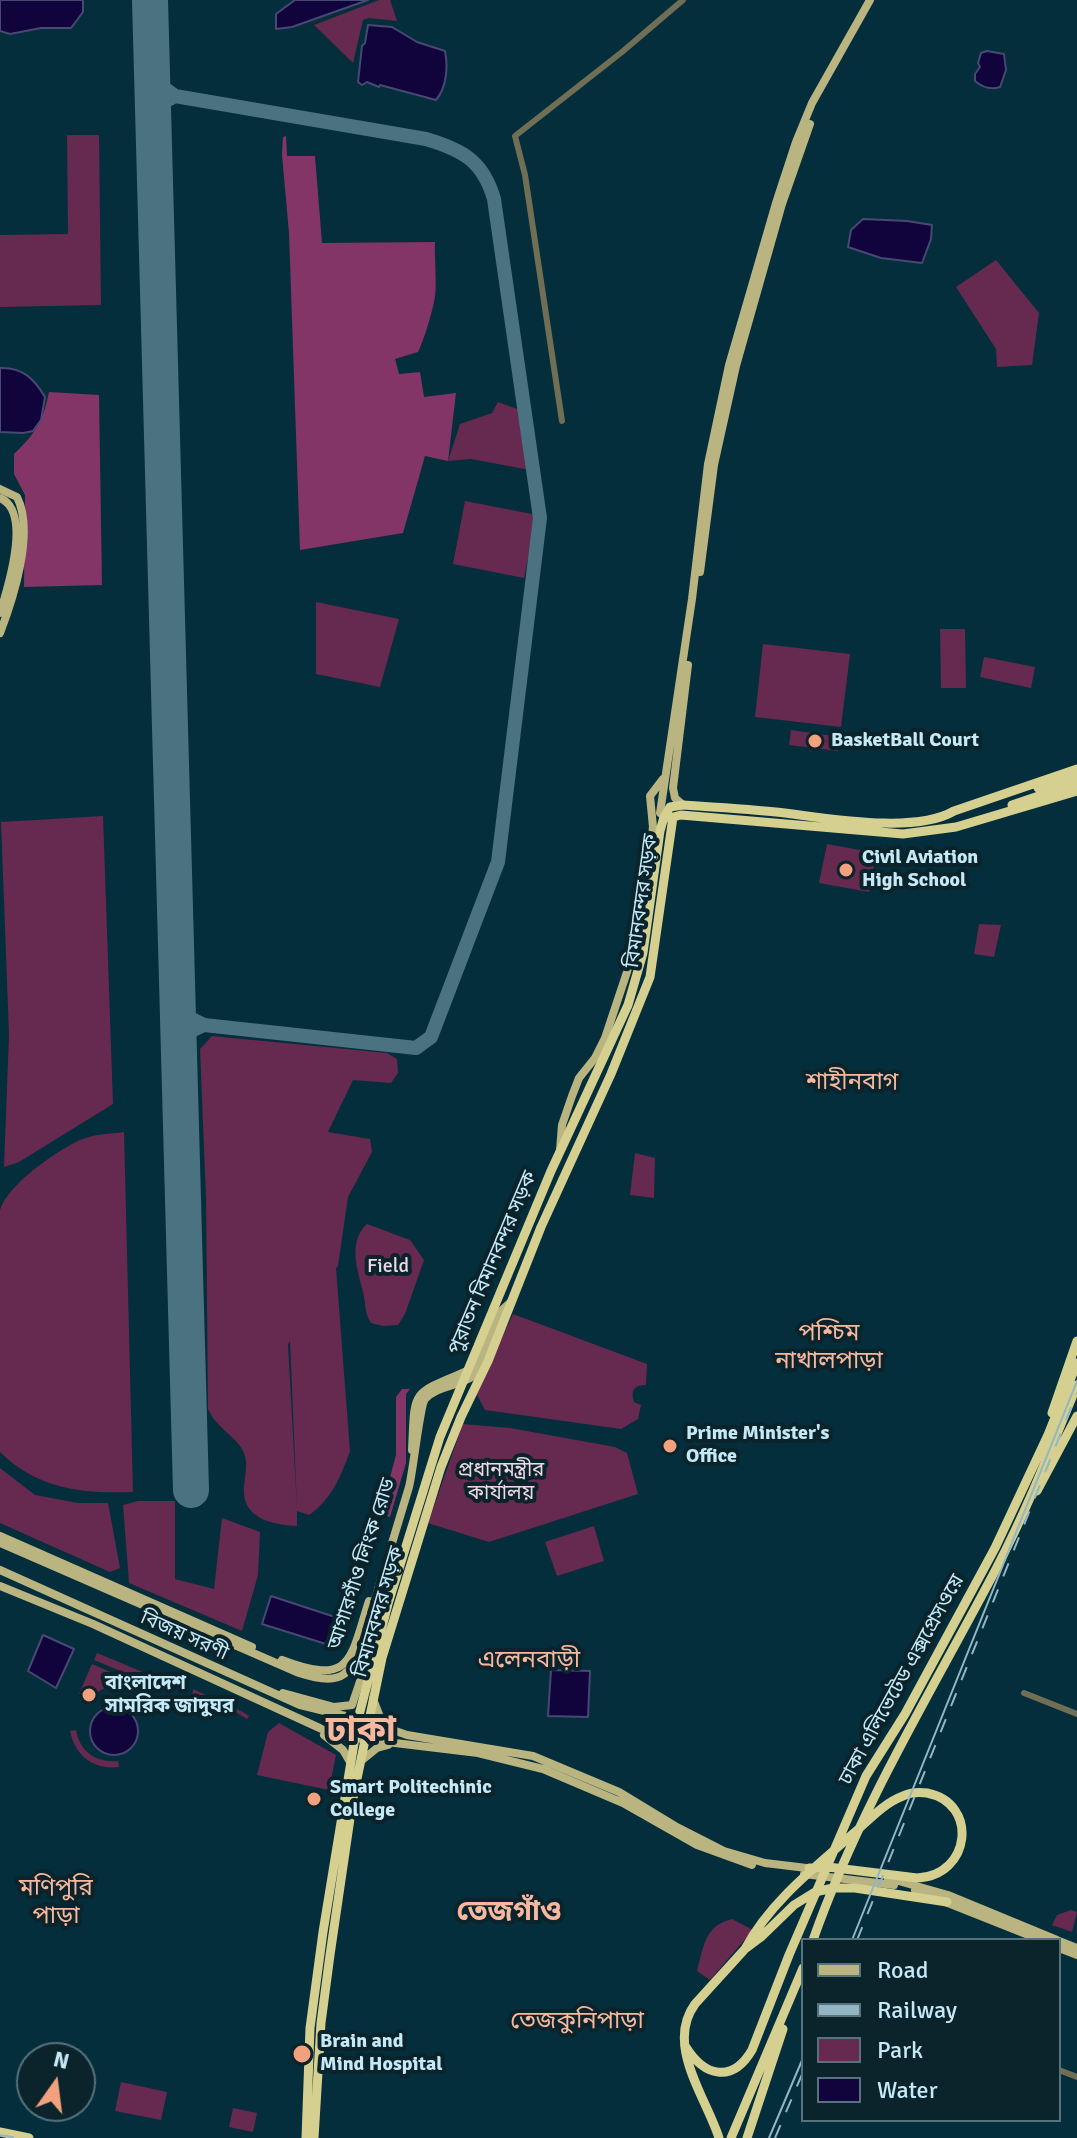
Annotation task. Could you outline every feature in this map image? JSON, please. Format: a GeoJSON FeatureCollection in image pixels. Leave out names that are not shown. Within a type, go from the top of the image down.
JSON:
{"type":"FeatureCollection","features":[{"type":"Feature","properties":{"kind":"highway"},"geometry":{"type":"LineString","coordinates":[[943,823],[966,807],[1077,769]]}},
{"type":"Feature","properties":{"kind":"highway"},"geometry":{"type":"LineString","coordinates":[[943,823],[1077,776]]}},
{"type":"Feature","properties":{"kind":"highway"},"geometry":{"type":"LineString","coordinates":[[673,812],[943,823],[1077,783]]}},
{"type":"Feature","properties":{"kind":"highway"},"geometry":{"type":"LineString","coordinates":[[943,823],[956,827],[1077,791]]}},
{"type":"Feature","properties":{"kind":"highway","name":"পুরাতন বিমানবন্দর সড়ক"},"geometry":{"type":"LineString","coordinates":[[355,1740],[388,1604],[450,1413],[551,1171],[619,1028],[638,976],[673,812]]}},
{"type":"Feature","properties":{"kind":"highway","name":"বিমানবন্দর সড়ক"},"geometry":{"type":"LineString","coordinates":[[306,2138],[310,2028],[356,1761],[366,1741],[382,1658],[441,1467],[650,977],[673,812]]}},
{"type":"Feature","properties":{"kind":"highway"},"geometry":{"type":"LineString","coordinates":[[551,1171],[566,1176]]}},
{"type":"Feature","properties":{"kind":"highway"},"geometry":{"type":"LineString","coordinates":[[1048,1435],[1055,1400],[1077,1341]]}},
{"type":"Feature","properties":{"kind":"highway","name":"ঢাকা এলিভেটেড এক্সপ্রেসওয়ে"},"geometry":{"type":"LineString","coordinates":[[686,2047],[701,2067],[716,2073],[728,2071],[748,2058],[866,1776],[905,1714],[995,1548],[1048,1435],[1077,1363]]}},
{"type":"Feature","properties":{"kind":"highway","name":"ঢাকা এলিভেটেড এক্সপ্রেসওয়ে"},"geometry":{"type":"LineString","coordinates":[[814,1938],[885,1775],[997,1568],[1030,1499],[1077,1385]]}},
{"type":"Feature","properties":{"kind":"highway"},"geometry":{"type":"LineString","coordinates":[[460,1387],[470,1396]]}},
{"type":"Feature","properties":{"kind":"highway"},"geometry":{"type":"LineString","coordinates":[[450,1413],[461,1417]]}},
{"type":"Feature","properties":{"kind":"highway"},"geometry":{"type":"LineString","coordinates":[[1030,1499],[1043,1482],[1077,1416]]}},
{"type":"Feature","properties":{"kind":"highway","name":"বিমানবন্দর সড়ক"},"geometry":{"type":"LineString","coordinates":[[314,2138],[321,2023],[356,1761],[355,1740]]}},
{"type":"Feature","properties":{"kind":"highway"},"geometry":{"type":"LineString","coordinates":[[719,2138],[687,2058],[683,2029],[688,2014],[745,1949],[757,1929],[802,1880],[811,1871],[820,1863],[877,1813],[897,1799],[918,1792],[934,1795],[949,1804],[960,1821],[963,1835],[958,1854],[944,1870],[930,1877],[828,1867],[818,1867],[809,1868]]}},
{"type":"Feature","properties":{"kind":"highway"},"geometry":{"type":"LineString","coordinates":[[745,1949],[794,1905],[815,1892],[855,1888],[947,1902]]}},
{"type":"Feature","properties":{"kind":"highway"},"geometry":{"type":"LineString","coordinates":[[747,2138],[801,1974]]}},
{"type":"Feature","properties":{"kind":"highway"},"geometry":{"type":"LineString","coordinates":[[731,2138],[795,1992]]}},
{"type":"Feature","properties":{"kind":"highway"},"geometry":{"type":"LineString","coordinates":[[0,2132],[29,2138]]}},
{"type":"Feature","properties":{"kind":"main road"},"geometry":{"type":"LineString","coordinates":[[560,1151],[562,1125],[577,1084],[595,1058],[621,996],[639,922],[653,827],[667,768],[708,464],[735,342],[796,142],[812,103],[873,0]]}},
{"type":"Feature","properties":{"kind":"main road"},"geometry":{"type":"LineString","coordinates":[[661,800],[660,813],[673,812],[673,788],[710,493],[736,366],[782,204],[807,130],[873,0]]}},
{"type":"Feature","properties":{"kind":"main road"},"geometry":{"type":"LineString","coordinates":[[0,482],[14,494],[22,516],[20,572],[0,633]]}},
{"type":"Feature","properties":{"kind":"main road"},"geometry":{"type":"LineString","coordinates":[[0,489],[14,494]]}},
{"type":"Feature","properties":{"kind":"main road"},"geometry":{"type":"LineString","coordinates":[[0,498],[9,503],[15,518],[14,569],[0,613]]}},
{"type":"Feature","properties":{"kind":"main road"},"geometry":{"type":"LineString","coordinates":[[653,827],[650,796],[661,785],[667,768]]}},
{"type":"Feature","properties":{"kind":"main road","name":"বিমানবন্দর সড়ক"},"geometry":{"type":"LineString","coordinates":[[460,1387],[474,1374],[501,1311],[512,1301]]}},
{"type":"Feature","properties":{"kind":"main road","name":"আগারগাঁও লিংক রোড"},"geometry":{"type":"LineString","coordinates":[[0,1536],[280,1659],[306,1669],[333,1671],[351,1656],[406,1485],[415,1401],[430,1387],[467,1371]]}},
{"type":"Feature","properties":{"kind":"main road","name":"আগারগাঁও লিংক রোড"},"geometry":{"type":"LineString","coordinates":[[0,1543],[299,1673],[324,1680],[337,1679],[352,1668],[360,1649],[416,1460],[423,1403],[432,1394],[460,1387]]}},
{"type":"Feature","properties":{"kind":"main road","name":"বিজয় সরণী"},"geometry":{"type":"LineString","coordinates":[[0,1570],[300,1705],[370,1722],[406,1739]]}},
{"type":"Feature","properties":{"kind":"main road","name":"বিজয় সরণী"},"geometry":{"type":"LineString","coordinates":[[0,1586],[93,1624],[337,1736],[366,1741],[406,1739]]}},
{"type":"Feature","properties":{"kind":"main road"},"geometry":{"type":"LineString","coordinates":[[255,1686],[266,1686],[334,1707],[352,1705],[370,1647],[388,1604]]}},
{"type":"Feature","properties":{"kind":"main road"},"geometry":{"type":"LineString","coordinates":[[373,1699],[380,1717],[406,1739]]}},
{"type":"Feature","properties":{"kind":"main road"},"geometry":{"type":"LineString","coordinates":[[307,1723],[356,1761],[377,1748],[406,1739],[526,1759],[597,1782],[697,1845],[736,1861],[780,1871],[892,1884],[947,1902],[1036,1938]]}},
{"type":"Feature","properties":{"kind":"main road"},"geometry":{"type":"LineString","coordinates":[[638,1807],[724,1851],[765,1863],[864,1874],[929,1888],[1053,1938]]}},
{"type":"Feature","properties":{"kind":"street"},"geometry":{"type":"LineString","coordinates":[[562,421],[525,175],[515,136],[683,0]]}},
{"type":"Feature","properties":{"kind":"street"},"geometry":{"type":"LineString","coordinates":[[1024,1693],[1077,1714]]}},
{"type":"Feature","properties":{"kind":"green space"},"geometry":{"type":"Polygon","coordinates":[[[379,0],[390,0],[397,21],[363,20],[353,63],[314,25],[379,0]]]}},
{"type":"Feature","properties":{"kind":"green space"},"geometry":{"type":"Polygon","coordinates":[[[67,135],[99,135],[101,305],[0,307],[0,235],[68,234],[67,135]]]}},
{"type":"Feature","properties":{"kind":"green space"},"geometry":{"type":"Polygon","coordinates":[[[996,260],[1039,313],[1032,365],[997,367],[996,349],[956,287],[996,260]]]}},
{"type":"Feature","properties":{"kind":"green space"},"geometry":{"type":"Polygon","coordinates":[[[498,402],[520,410],[530,470],[471,459],[448,461],[460,424],[492,413],[498,402]]]}},
{"type":"Feature","properties":{"kind":"green space"},"geometry":{"type":"Polygon","coordinates":[[[465,501],[537,515],[524,578],[453,564],[465,501]]]}},
{"type":"Feature","properties":{"kind":"green space"},"geometry":{"type":"Polygon","coordinates":[[[316,602],[399,619],[380,687],[316,674],[316,602]]]}},
{"type":"Feature","properties":{"kind":"green space"},"geometry":{"type":"Polygon","coordinates":[[[940,629],[965,629],[966,688],[941,688],[940,629]]]}},
{"type":"Feature","properties":{"kind":"green space"},"geometry":{"type":"Polygon","coordinates":[[[763,644],[850,654],[841,727],[755,717],[763,644]]]}},
{"type":"Feature","properties":{"kind":"green space"},"geometry":{"type":"Polygon","coordinates":[[[984,657],[1035,667],[1031,688],[980,677],[984,657]]]}},
{"type":"Feature","properties":{"kind":"green space","name":"BasketBall Court"},"geometry":{"type":"Polygon","coordinates":[[[791,730],[840,737],[838,751],[789,745],[791,730]]]}},
{"type":"Feature","properties":{"kind":"green space"},"geometry":{"type":"Polygon","coordinates":[[[103,816],[113,1104],[19,1162],[4,1167],[9,1035],[1,822],[103,816]]]}},
{"type":"Feature","properties":{"kind":"green space"},"geometry":{"type":"Polygon","coordinates":[[[827,844],[876,853],[869,892],[819,883],[827,844]]]}},
{"type":"Feature","properties":{"kind":"green space"},"geometry":{"type":"Polygon","coordinates":[[[979,924],[1001,925],[994,957],[974,954],[979,924]]]}},
{"type":"Feature","properties":{"kind":"green space"},"geometry":{"type":"Polygon","coordinates":[[[212,1036],[387,1053],[397,1059],[398,1073],[391,1083],[353,1080],[328,1132],[370,1139],[372,1152],[348,1197],[336,1268],[350,1451],[339,1478],[324,1502],[309,1515],[297,1511],[297,1526],[263,1519],[250,1510],[244,1494],[246,1467],[243,1451],[208,1409],[206,1198],[200,1049],[212,1036]],[[290,1341],[288,1345],[297,1508],[290,1341]]]}},
{"type":"Feature","properties":{"kind":"green space"},"geometry":{"type":"Polygon","coordinates":[[[124,1132],[133,1492],[96,1492],[45,1481],[29,1474],[0,1452],[0,1210],[4,1200],[22,1180],[58,1152],[85,1138],[124,1132]]]}},
{"type":"Feature","properties":{"kind":"green space"},"geometry":{"type":"Polygon","coordinates":[[[635,1153],[655,1158],[654,1198],[630,1195],[635,1153]]]}},
{"type":"Feature","properties":{"kind":"green space","name":"Field"},"geometry":{"type":"Polygon","coordinates":[[[367,1224],[410,1240],[424,1260],[405,1314],[398,1325],[371,1323],[367,1315],[356,1248],[357,1239],[367,1224]]]}},
{"type":"Feature","properties":{"kind":"green space","name":"প্রধানমন্ত্রীর কার্যালয়"},"geometry":{"type":"Polygon","coordinates":[[[513,1314],[647,1364],[646,1385],[636,1387],[633,1392],[634,1402],[641,1405],[638,1419],[621,1429],[485,1410],[476,1393],[513,1314]]]}},
{"type":"Feature","properties":{"kind":"green space","name":"প্রধানমন্ত্রীর কার্যালয়"},"geometry":{"type":"Polygon","coordinates":[[[463,1424],[510,1428],[615,1447],[627,1453],[638,1494],[489,1542],[428,1523],[463,1424]]]}},
{"type":"Feature","properties":{"kind":"green space"},"geometry":{"type":"Polygon","coordinates":[[[0,1468],[35,1495],[78,1503],[108,1503],[120,1568],[110,1572],[0,1523],[0,1468]]]}},
{"type":"Feature","properties":{"kind":"green space"},"geometry":{"type":"Polygon","coordinates":[[[138,1501],[175,1501],[175,1579],[214,1589],[222,1518],[260,1532],[258,1575],[242,1631],[129,1583],[123,1505],[138,1501]]]}},
{"type":"Feature","properties":{"kind":"green space"},"geometry":{"type":"Polygon","coordinates":[[[594,1526],[604,1561],[557,1576],[545,1542],[594,1526]]]}},
{"type":"Feature","properties":{"kind":"green space"},"geometry":{"type":"Polygon","coordinates":[[[97,1653],[150,1675],[147,1682],[94,1660],[97,1653]]]}},
{"type":"Feature","properties":{"kind":"green space"},"geometry":{"type":"Polygon","coordinates":[[[92,1664],[135,1683],[108,1680],[105,1682],[107,1687],[86,1698],[79,1694],[92,1664]]]}},
{"type":"Feature","properties":{"kind":"green space"},"geometry":{"type":"Polygon","coordinates":[[[193,1689],[249,1716],[247,1719],[225,1706],[202,1706],[203,1699],[192,1697],[193,1689]]]}},
{"type":"Feature","properties":{"kind":"green space"},"geometry":{"type":"Polygon","coordinates":[[[279,1723],[336,1755],[329,1790],[257,1775],[268,1732],[279,1723]]]}},
{"type":"Feature","properties":{"kind":"green space"},"geometry":{"type":"Polygon","coordinates":[[[76,1730],[85,1750],[96,1758],[118,1761],[119,1767],[102,1766],[87,1760],[73,1740],[70,1731],[76,1730]]]}},
{"type":"Feature","properties":{"kind":"green space"},"geometry":{"type":"Polygon","coordinates":[[[1071,1910],[1077,1912],[1072,1932],[1052,1925],[1057,1915],[1071,1910]]]}},
{"type":"Feature","properties":{"kind":"green space"},"geometry":{"type":"Polygon","coordinates":[[[732,1919],[753,1930],[710,1980],[697,1971],[704,1945],[710,1932],[732,1919]]]}},
{"type":"Feature","properties":{"kind":"green space"},"geometry":{"type":"Polygon","coordinates":[[[121,2082],[167,2092],[161,2120],[115,2111],[121,2082]]]}},
{"type":"Feature","properties":{"kind":"green space"},"geometry":{"type":"Polygon","coordinates":[[[233,2108],[257,2113],[253,2132],[229,2127],[233,2108]]]}},
{"type":"Feature","properties":{"kind":"shaded area"},"geometry":{"type":"Polygon","coordinates":[[[286,136],[287,156],[315,156],[322,243],[435,242],[435,296],[425,335],[418,352],[395,359],[399,374],[420,372],[424,397],[456,393],[448,461],[425,456],[403,533],[300,550],[289,233],[282,155],[283,137],[286,136]]]}},
{"type":"Feature","properties":{"kind":"shaded area"},"geometry":{"type":"Polygon","coordinates":[[[49,392],[99,395],[102,585],[24,587],[25,495],[14,474],[14,454],[38,426],[49,392]]]}},
{"type":"Feature","properties":{"kind":"shaded area"},"geometry":{"type":"Polygon","coordinates":[[[402,1389],[410,1389],[406,1394],[406,1463],[390,1517],[380,1514],[396,1455],[396,1397],[402,1389]]]}},
{"type":"Feature","properties":{"kind":"water"},"geometry":{"type":"Polygon","coordinates":[[[0,0],[83,0],[83,12],[71,28],[41,28],[10,34],[0,31],[0,0]]]}},
{"type":"Feature","properties":{"kind":"water"},"geometry":{"type":"Polygon","coordinates":[[[295,0],[368,0],[292,27],[276,29],[276,14],[295,0]]]}},
{"type":"Feature","properties":{"kind":"water"},"geometry":{"type":"Polygon","coordinates":[[[368,25],[392,27],[417,42],[445,51],[446,76],[436,100],[358,82],[368,25]]]}},
{"type":"Feature","properties":{"kind":"water"},"geometry":{"type":"Polygon","coordinates":[[[981,53],[1004,54],[1006,70],[1000,87],[987,87],[975,81],[981,53]]]}},
{"type":"Feature","properties":{"kind":"water"},"geometry":{"type":"Polygon","coordinates":[[[863,219],[932,225],[931,239],[922,263],[881,258],[848,247],[851,230],[863,219]]]}},
{"type":"Feature","properties":{"kind":"water"},"geometry":{"type":"Polygon","coordinates":[[[0,368],[27,375],[45,397],[41,420],[33,431],[0,432],[0,368]]]}},
{"type":"Feature","properties":{"kind":"water"},"geometry":{"type":"Polygon","coordinates":[[[271,1596],[335,1617],[326,1644],[262,1624],[271,1596]]]}},
{"type":"Feature","properties":{"kind":"water"},"geometry":{"type":"Polygon","coordinates":[[[43,1635],[74,1649],[56,1688],[28,1671],[43,1635]]]}},
{"type":"Feature","properties":{"kind":"water"},"geometry":{"type":"Polygon","coordinates":[[[551,1670],[590,1671],[588,1717],[548,1716],[551,1670]]]}},
{"type":"Feature","properties":{"kind":"water"},"geometry":{"type":"Polygon","coordinates":[[[114,1707],[131,1714],[138,1731],[131,1748],[114,1755],[97,1748],[90,1731],[97,1714],[114,1707]]]}},
{"type":"Feature","properties":{"kind":"taxiway"},"geometry":{"type":"LineString","coordinates":[[152,71],[164,88],[175,96]]}},
{"type":"Feature","properties":{"kind":"taxiway"},"geometry":{"type":"LineString","coordinates":[[153,116],[162,103],[175,96],[426,139],[461,153],[477,166],[494,199],[540,518],[498,862],[431,1037],[416,1048],[204,1025],[189,1032],[179,1044]]}},
{"type":"Feature","properties":{"kind":"taxiway"},"geometry":{"type":"LineString","coordinates":[[178,1002],[190,1018],[204,1025]]}},
{"type":"Feature","properties":{"kind":"runway"},"geometry":{"type":"LineString","coordinates":[[150,0],[191,1490]]}},
{"type":"Feature","properties":{"kind":"tram line"},"geometry":{"type":"LineString","coordinates":[[853,1938],[1077,1381]]}},
{"type":"Feature","properties":{"kind":"tram line"},"geometry":{"type":"LineString","coordinates":[[769,2138],[801,2063]]}},
{"type":"Feature","properties":{"kind":"railway"},"geometry":{"type":"LineString","coordinates":[[858,1938],[1077,1393]]}},
{"type":"Feature","properties":{"kind":"railway"},"geometry":{"type":"LineString","coordinates":[[775,2138],[801,2077]]}},
{"type":"Feature","properties":{"kind":"railway"},"geometry":{"type":"LineString","coordinates":[[0,2135],[18,2138]]}},
{"type":"Feature","properties":{"kind":"place","name":"BasketBall Court"},"geometry":{"type":"Point","coordinates":[815,741]}},
{"type":"Feature","properties":{"kind":"place","name":"Civil Aviation High School"},"geometry":{"type":"Point","coordinates":[846,870]}},
{"type":"Feature","properties":{"kind":"place","name":"Prime Minister's Office"},"geometry":{"type":"Point","coordinates":[670,1446]}},
{"type":"Feature","properties":{"kind":"place","name":"বাংলাদেশ সামরিক জাদুঘর"},"geometry":{"type":"Point","coordinates":[89,1695]}},
{"type":"Feature","properties":{"kind":"place","name":"Smart Politechinic College"},"geometry":{"type":"Point","coordinates":[314,1799]}},
{"type":"Feature","properties":{"kind":"place","name":"Brain and Mind Hospital"},"geometry":{"type":"Point","coordinates":[302,2054]}},
{"type":"Feature","properties":{"kind":"district","name":"শাহীনবাগ"},"geometry":{"type":"Point","coordinates":[852,1083]}},
{"type":"Feature","properties":{"kind":"district","name":"পশ্চিম নাখালপাড়া"},"geometry":{"type":"Point","coordinates":[829,1348]}},
{"type":"Feature","properties":{"kind":"district","name":"এলেনবাড়ী"},"geometry":{"type":"Point","coordinates":[529,1661]}},
{"type":"Feature","properties":{"kind":"district","name":"ঢাকা"},"geometry":{"type":"Point","coordinates":[361,1732]}},
{"type":"Feature","properties":{"kind":"district","name":"মণিপুরি পাড়া"},"geometry":{"type":"Point","coordinates":[56,1903]}},
{"type":"Feature","properties":{"kind":"district","name":"তেজগাঁও"},"geometry":{"type":"Point","coordinates":[509,1913]}},
{"type":"Feature","properties":{"kind":"district","name":"তেজকুনিপাড়া"},"geometry":{"type":"Point","coordinates":[577,2022]}}]}
